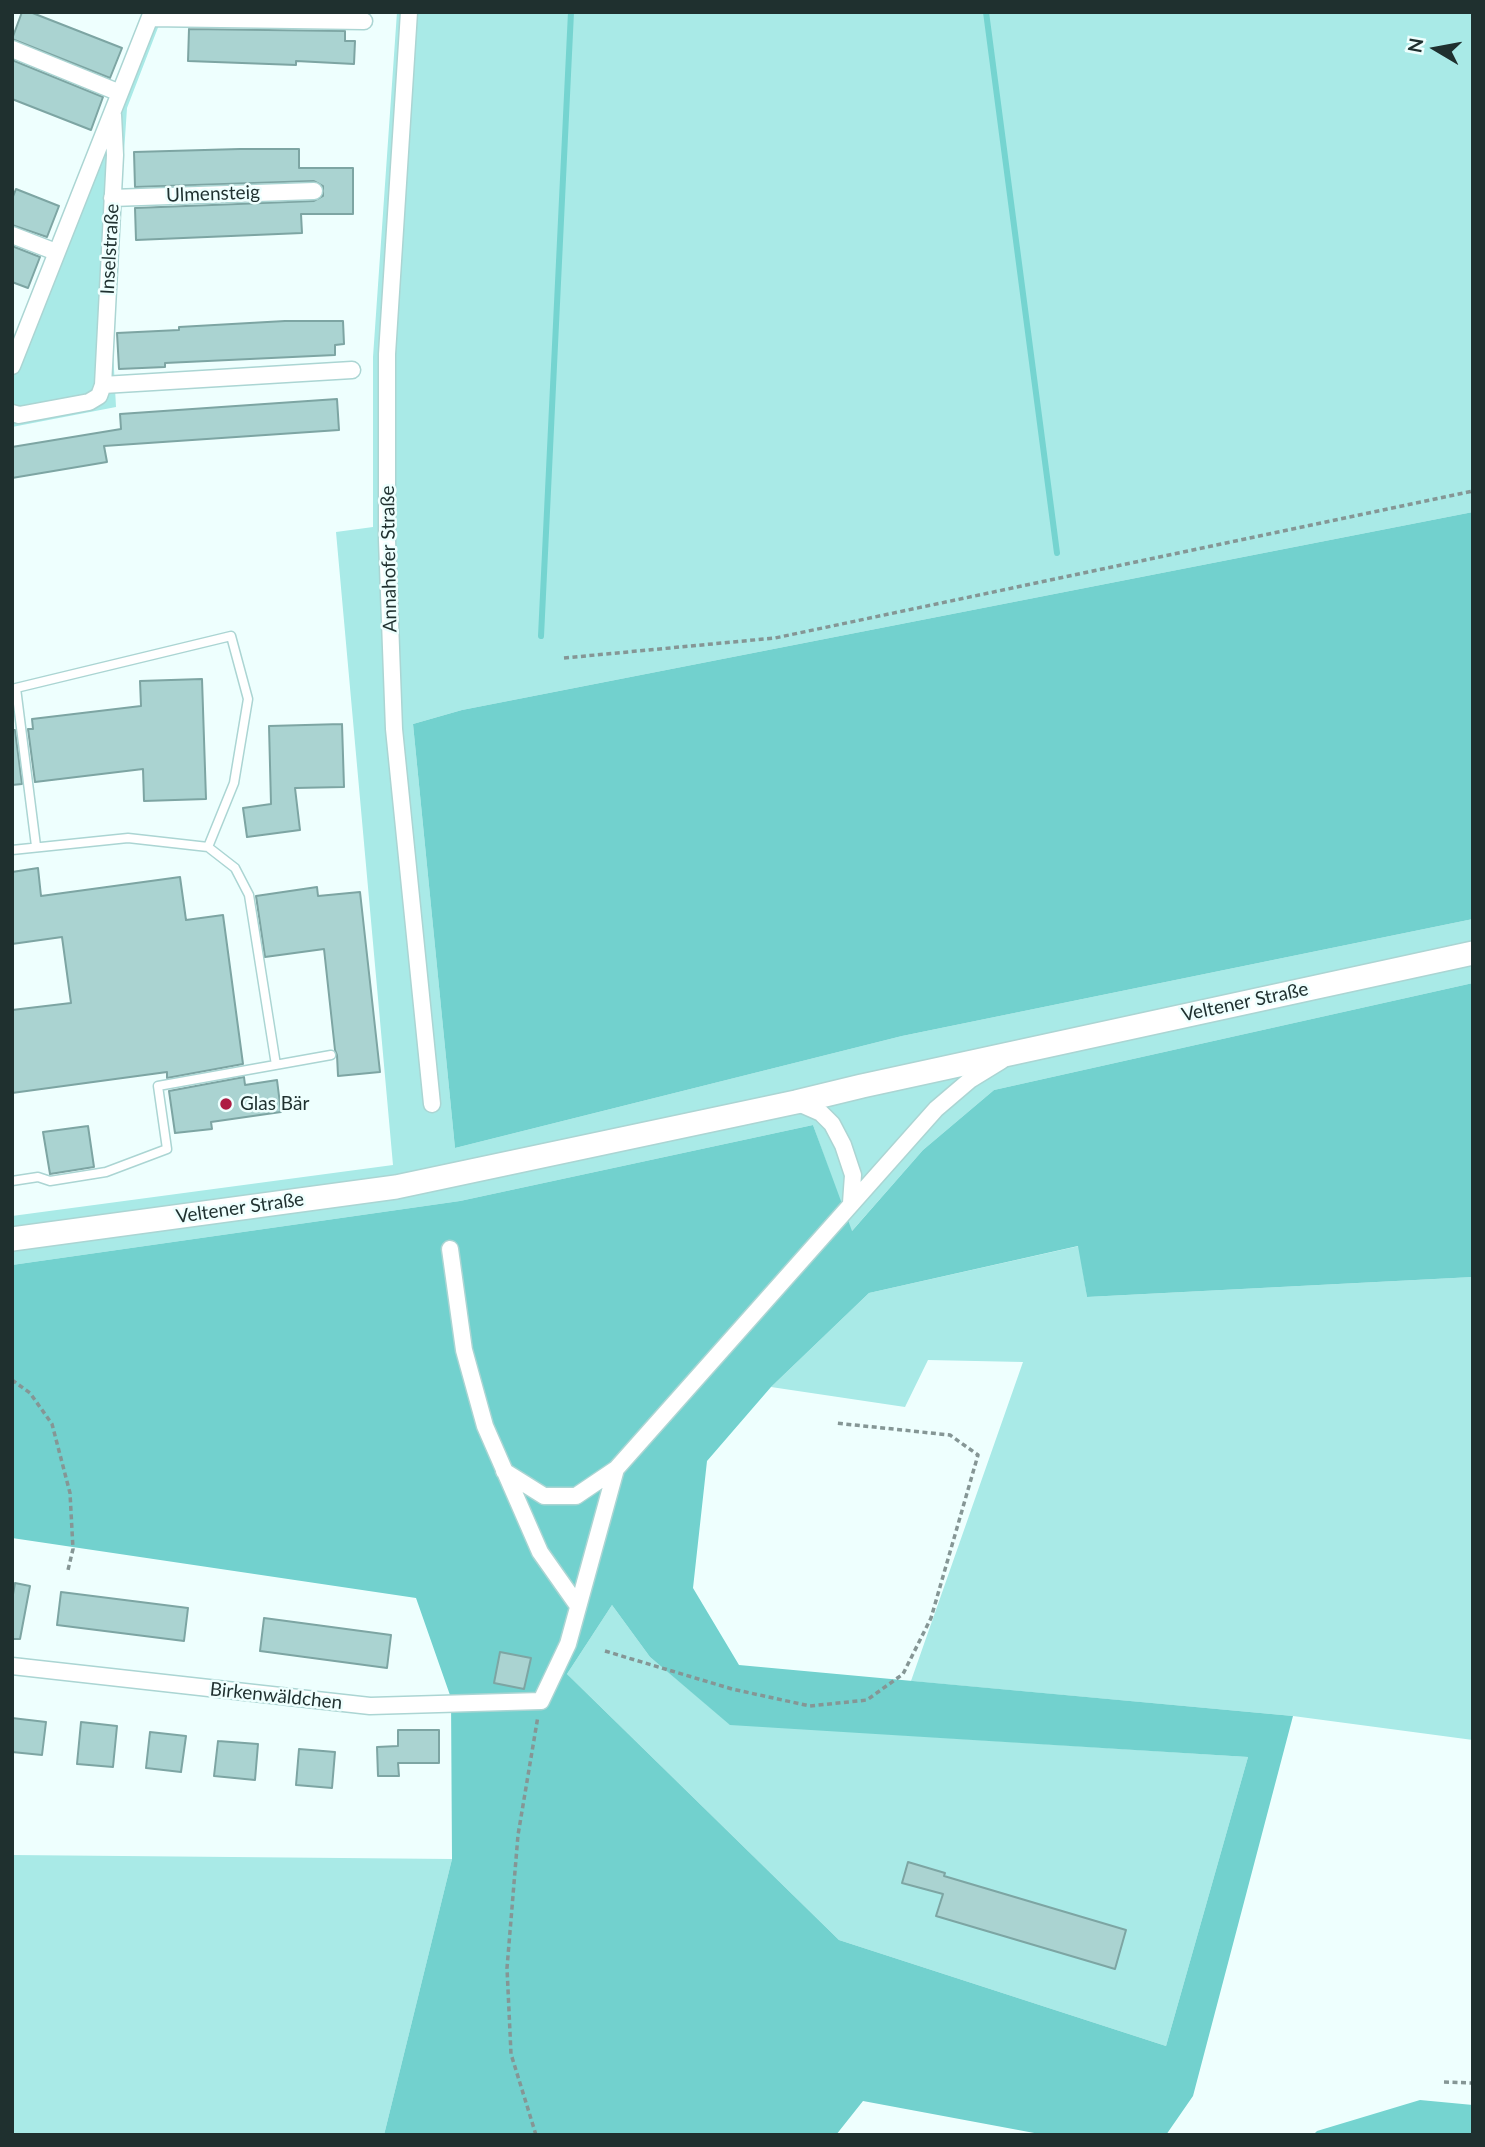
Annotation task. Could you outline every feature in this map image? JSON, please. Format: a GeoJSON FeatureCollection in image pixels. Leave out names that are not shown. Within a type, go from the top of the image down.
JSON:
{"type":"FeatureCollection","features":[{"type":"Feature","properties":{"kind":"main road","name":"Veltener Straße"},"geometry":{"type":"LineString","coordinates":[[12,1239],[396,1187],[1473,953]]}},
{"type":"Feature","properties":{"kind":"street","name":"Annahofer Straße"},"geometry":{"type":"LineString","coordinates":[[409,12],[387,354],[387,540],[394,729],[432,1104]]}},
{"type":"Feature","properties":{"kind":"street"},"geometry":{"type":"LineString","coordinates":[[151,15],[364,21]]}},
{"type":"Feature","properties":{"kind":"street","name":"Inselstraße"},"geometry":{"type":"LineString","coordinates":[[12,366],[151,15]]}},
{"type":"Feature","properties":{"kind":"street"},"geometry":{"type":"LineString","coordinates":[[12,49],[120,93]]}},
{"type":"Feature","properties":{"kind":"street","name":"Inselstraße"},"geometry":{"type":"LineString","coordinates":[[103,385],[114,155],[113,112]]}},
{"type":"Feature","properties":{"kind":"street","name":"Ulmensteig"},"geometry":{"type":"LineString","coordinates":[[112,198],[314,191]]}},
{"type":"Feature","properties":{"kind":"street"},"geometry":{"type":"LineString","coordinates":[[12,234],[56,252]]}},
{"type":"Feature","properties":{"kind":"street"},"geometry":{"type":"LineString","coordinates":[[12,413],[19,415],[89,402],[99,396],[103,385],[352,370]]}},
{"type":"Feature","properties":{"kind":"street"},"geometry":{"type":"LineString","coordinates":[[504,1471],[544,1496],[576,1496],[616,1469],[936,1109],[979,1074],[1018,1052]]}},
{"type":"Feature","properties":{"kind":"street"},"geometry":{"type":"LineString","coordinates":[[796,1102],[817,1109],[832,1124],[843,1144],[853,1175],[852,1203]]}},
{"type":"Feature","properties":{"kind":"street"},"geometry":{"type":"LineString","coordinates":[[450,1249],[464,1350],[485,1426],[540,1552],[578,1606]]}},
{"type":"Feature","properties":{"kind":"street"},"geometry":{"type":"LineString","coordinates":[[541,1700],[568,1644],[616,1469]]}},
{"type":"Feature","properties":{"kind":"street","name":"Birkenwäldchen"},"geometry":{"type":"LineString","coordinates":[[12,1666],[370,1706],[541,1700]]}},
{"type":"Feature","properties":{"kind":"lane"},"geometry":{"type":"LineString","coordinates":[[36,846],[16,688],[231,636],[248,699],[234,783],[208,847]]}},
{"type":"Feature","properties":{"kind":"lane"},"geometry":{"type":"LineString","coordinates":[[12,850],[128,838],[208,847],[235,868],[249,895],[276,1065]]}},
{"type":"Feature","properties":{"kind":"lane"},"geometry":{"type":"LineString","coordinates":[[12,1181],[38,1177],[50,1181],[106,1172],[167,1149],[158,1086],[331,1055]]}},
{"type":"Feature","properties":{"kind":"path"},"geometry":{"type":"LineString","coordinates":[[564,658],[775,638],[1473,491]]}},
{"type":"Feature","properties":{"kind":"path"},"geometry":{"type":"LineString","coordinates":[[12,1380],[30,1393],[52,1424],[70,1493],[73,1549],[68,1570]]}},
{"type":"Feature","properties":{"kind":"path"},"geometry":{"type":"LineString","coordinates":[[605,1651],[732,1689],[810,1706],[867,1700],[904,1674],[931,1618],[978,1455],[950,1435],[835,1423]]}},
{"type":"Feature","properties":{"kind":"path"},"geometry":{"type":"LineString","coordinates":[[536,2135],[511,2054],[507,1968],[518,1835],[541,1700]]}},
{"type":"Feature","properties":{"kind":"path"},"geometry":{"type":"LineString","coordinates":[[1444,2082],[1473,2083]]}},
{"type":"Feature","properties":{"kind":"shaded area"},"geometry":{"type":"Polygon","coordinates":[[[143,12],[164,12],[127,108],[112,331],[116,407],[12,427],[12,348],[143,12]]]}},
{"type":"Feature","properties":{"kind":"shaded area"},"geometry":{"type":"Polygon","coordinates":[[[397,12],[1473,12],[1473,512],[462,710],[413,724],[455,1148],[902,1036],[1473,919],[1473,983],[994,1090],[923,1150],[851,1232],[813,1125],[460,1201],[12,1265],[12,1216],[393,1165],[336,532],[373,527],[373,357],[397,12]]]}},
{"type":"Feature","properties":{"kind":"shaded area"},"geometry":{"type":"Polygon","coordinates":[[[1473,512],[1473,919],[902,1036],[455,1148],[413,724],[462,710],[1473,512]]]}},
{"type":"Feature","properties":{"kind":"shaded area"},"geometry":{"type":"Polygon","coordinates":[[[1473,983],[1473,1277],[1087,1297],[1078,1246],[869,1293],[771,1387],[707,1461],[693,1588],[739,1665],[1293,1716],[1193,2096],[1166,2135],[1045,2135],[863,2101],[836,2135],[384,2135],[452,1859],[451,1698],[416,1598],[12,1538],[12,1265],[460,1201],[813,1125],[852,1231],[923,1150],[994,1090],[1473,983]],[[612,1605],[567,1674],[839,1940],[1166,2046],[1248,1757],[730,1725],[650,1657],[612,1605]]]}},
{"type":"Feature","properties":{"kind":"shaded area"},"geometry":{"type":"Polygon","coordinates":[[[1079,1246],[1087,1297],[1473,1277],[1473,1740],[1293,1716],[911,1681],[1023,1362],[928,1360],[905,1407],[771,1387],[869,1293],[1079,1246]]]}},
{"type":"Feature","properties":{"kind":"shaded area"},"geometry":{"type":"Polygon","coordinates":[[[612,1605],[650,1657],[730,1724],[1248,1757],[1166,2046],[839,1940],[567,1674],[612,1605]]]}},
{"type":"Feature","properties":{"kind":"shaded area"},"geometry":{"type":"Polygon","coordinates":[[[12,1855],[452,1859],[384,2135],[12,2135],[12,1855]]]}},
{"type":"Feature","properties":{"kind":"shaded area"},"geometry":{"type":"Polygon","coordinates":[[[1420,2100],[1473,2105],[1473,2135],[1313,2135],[1317,2131],[1420,2100]]]}},
{"type":"Feature","properties":{"kind":"building"},"geometry":{"type":"Polygon","coordinates":[[[22,12],[30,12],[122,48],[110,78],[12,39],[22,12]]]}},
{"type":"Feature","properties":{"kind":"building"},"geometry":{"type":"Polygon","coordinates":[[[189,29],[345,31],[345,41],[355,41],[354,64],[188,61],[189,29]]]}},
{"type":"Feature","properties":{"kind":"building"},"geometry":{"type":"Polygon","coordinates":[[[12,60],[103,97],[91,130],[12,99],[12,60]]]}},
{"type":"Feature","properties":{"kind":"building"},"geometry":{"type":"Polygon","coordinates":[[[299,149],[299,168],[353,168],[353,214],[301,214],[302,233],[136,240],[135,208],[314,201],[323,196],[323,186],[314,181],[135,187],[134,152],[299,149]]]}},
{"type":"Feature","properties":{"kind":"building"},"geometry":{"type":"Polygon","coordinates":[[[16,189],[59,206],[47,237],[12,225],[12,199],[16,189]]]}},
{"type":"Feature","properties":{"kind":"building"},"geometry":{"type":"Polygon","coordinates":[[[12,246],[40,257],[28,288],[12,282],[12,246]]]}},
{"type":"Feature","properties":{"kind":"building"},"geometry":{"type":"Polygon","coordinates":[[[285,321],[343,321],[344,344],[335,345],[335,355],[165,363],[165,367],[119,369],[117,333],[285,321]]]}},
{"type":"Feature","properties":{"kind":"building"},"geometry":{"type":"Polygon","coordinates":[[[337,399],[339,430],[104,446],[107,462],[12,478],[12,447],[121,429],[120,414],[337,399]]]}},
{"type":"Feature","properties":{"kind":"building"},"geometry":{"type":"Polygon","coordinates":[[[202,679],[206,799],[144,801],[143,769],[35,782],[28,729],[33,729],[32,719],[141,706],[140,681],[202,679]]]}},
{"type":"Feature","properties":{"kind":"building"},"geometry":{"type":"Polygon","coordinates":[[[342,724],[344,787],[295,788],[300,830],[247,837],[243,808],[271,804],[269,726],[342,724]]]}},
{"type":"Feature","properties":{"kind":"building"},"geometry":{"type":"Polygon","coordinates":[[[12,730],[15,730],[22,784],[12,785],[12,730]]]}},
{"type":"Feature","properties":{"kind":"building"},"geometry":{"type":"Polygon","coordinates":[[[38,868],[41,896],[180,877],[186,920],[223,915],[243,1064],[167,1078],[167,1072],[12,1093],[12,1010],[71,1003],[62,937],[12,944],[12,872],[38,868]]]}},
{"type":"Feature","properties":{"kind":"building"},"geometry":{"type":"Polygon","coordinates":[[[317,887],[318,896],[360,892],[380,1072],[338,1076],[324,949],[265,957],[256,896],[317,887]]]}},
{"type":"Feature","properties":{"kind":"building","name":"Glas Bär"},"geometry":{"type":"Polygon","coordinates":[[[244,1077],[245,1085],[277,1080],[281,1112],[211,1122],[212,1129],[175,1133],[169,1091],[244,1077]]]}},
{"type":"Feature","properties":{"kind":"building"},"geometry":{"type":"Polygon","coordinates":[[[88,1126],[94,1167],[50,1174],[43,1132],[88,1126]]]}},
{"type":"Feature","properties":{"kind":"building"},"geometry":{"type":"Polygon","coordinates":[[[15,1583],[30,1586],[20,1639],[12,1639],[15,1583]]]}},
{"type":"Feature","properties":{"kind":"building"},"geometry":{"type":"Polygon","coordinates":[[[61,1592],[188,1608],[184,1641],[57,1625],[61,1592]]]}},
{"type":"Feature","properties":{"kind":"building"},"geometry":{"type":"Polygon","coordinates":[[[264,1618],[391,1635],[387,1668],[260,1651],[264,1618]]]}},
{"type":"Feature","properties":{"kind":"building"},"geometry":{"type":"Polygon","coordinates":[[[500,1652],[531,1658],[524,1689],[494,1683],[500,1652]]]}},
{"type":"Feature","properties":{"kind":"building"},"geometry":{"type":"Polygon","coordinates":[[[12,1718],[46,1722],[42,1755],[12,1752],[12,1718]]]}},
{"type":"Feature","properties":{"kind":"building"},"geometry":{"type":"Polygon","coordinates":[[[81,1722],[117,1726],[113,1767],[77,1764],[81,1722]]]}},
{"type":"Feature","properties":{"kind":"building"},"geometry":{"type":"Polygon","coordinates":[[[398,1730],[439,1730],[439,1763],[398,1763],[399,1776],[378,1776],[377,1747],[398,1746],[398,1730]]]}},
{"type":"Feature","properties":{"kind":"building"},"geometry":{"type":"Polygon","coordinates":[[[150,1732],[186,1736],[181,1772],[146,1768],[150,1732]]]}},
{"type":"Feature","properties":{"kind":"building"},"geometry":{"type":"Polygon","coordinates":[[[218,1741],[258,1744],[255,1780],[214,1776],[218,1741]]]}},
{"type":"Feature","properties":{"kind":"building"},"geometry":{"type":"Polygon","coordinates":[[[299,1749],[335,1752],[332,1788],[296,1785],[299,1749]]]}},
{"type":"Feature","properties":{"kind":"building"},"geometry":{"type":"Polygon","coordinates":[[[908,1862],[945,1873],[944,1876],[1126,1930],[1115,1969],[936,1916],[943,1894],[902,1883],[908,1862]]]}},
{"type":"Feature","properties":{"kind":"waterway"},"geometry":{"type":"LineString","coordinates":[[541,636],[571,12]]}},
{"type":"Feature","properties":{"kind":"waterway"},"geometry":{"type":"LineString","coordinates":[[986,12],[1057,553]]}},
{"type":"Feature","properties":{"kind":"place","name":"Glas Bär"},"geometry":{"type":"Point","coordinates":[226,1104]}}]}
